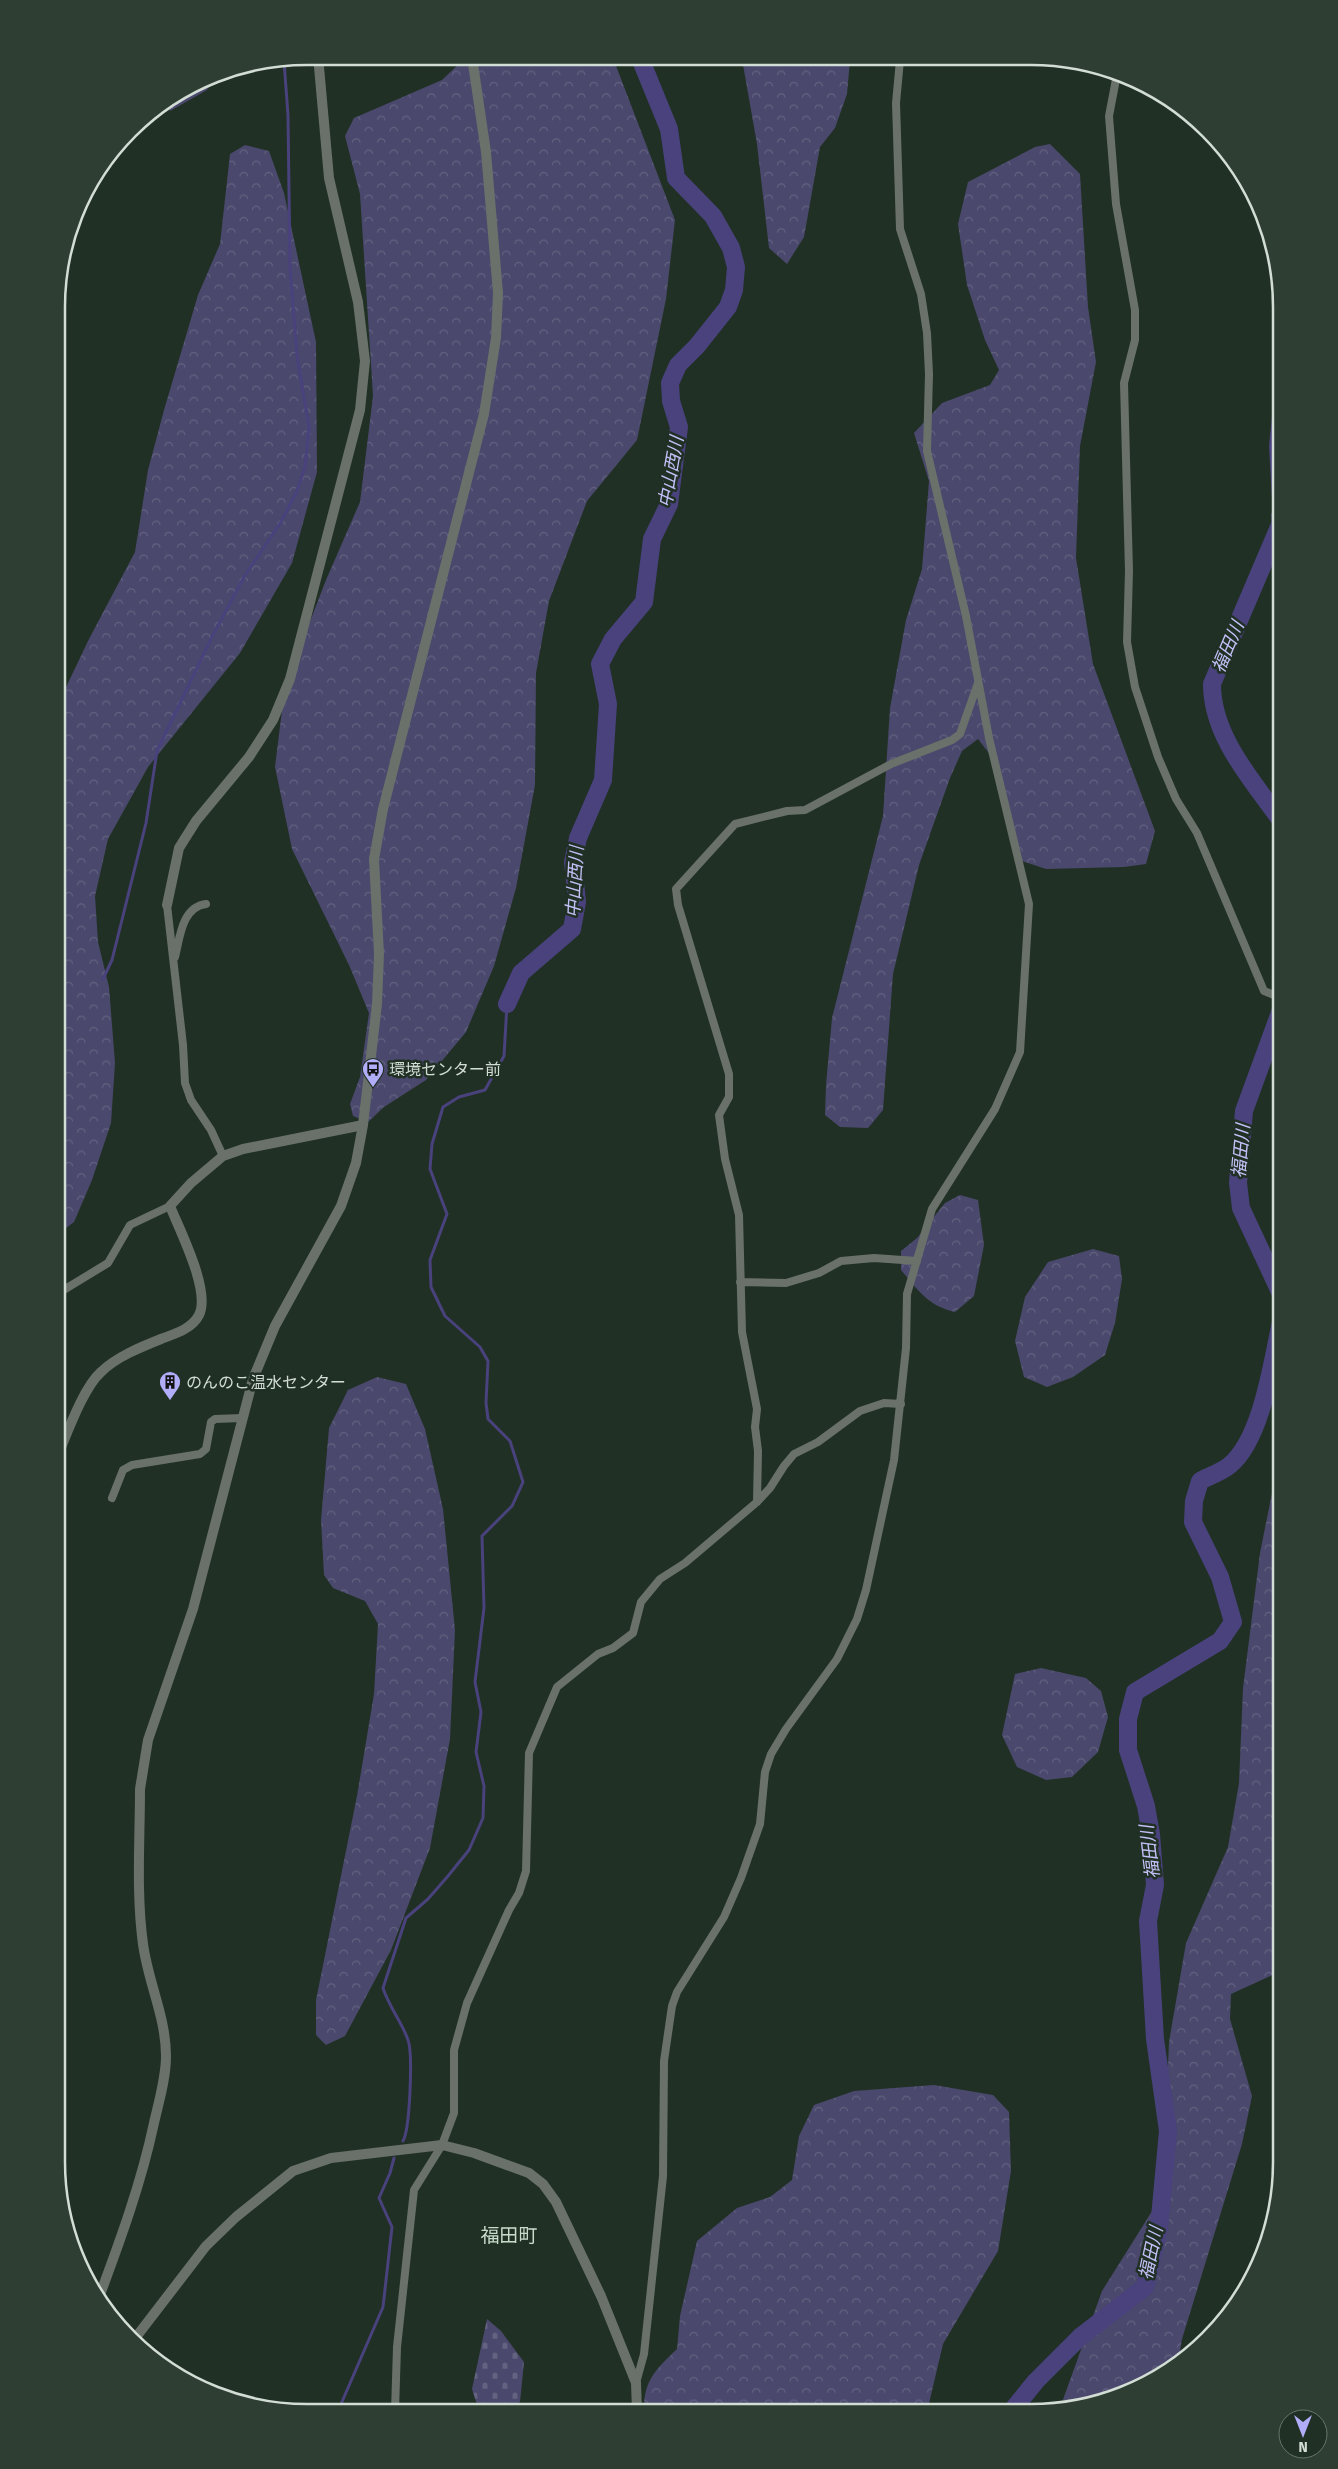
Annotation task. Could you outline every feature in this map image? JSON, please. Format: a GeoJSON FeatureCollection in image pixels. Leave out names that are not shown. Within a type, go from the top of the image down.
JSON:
{"type":"FeatureCollection","features":[{"type":"Feature","properties":{"kind":"street"},"geometry":{"type":"LineString","coordinates":[[223,1156],[211,1130],[191,1100],[185,1083],[184,1045],[167,905],[179,848],[196,821],[249,757],[274,720],[290,679],[360,410],[364,361],[358,302],[329,178],[319,65]]}},
{"type":"Feature","properties":{"kind":"street"},"geometry":{"type":"LineString","coordinates":[[102,2290],[120,2245],[145,2163],[164,2076],[165,2036],[146,1966],[142,1934],[140,1788],[142,1766],[148,1740],[193,1609],[253,1379],[265,1348],[340,1206],[356,1163],[363,1125],[377,1004],[379,954],[375,887],[376,850],[383,809],[484,414],[496,338],[498,293],[486,152],[473,65]]}},
{"type":"Feature","properties":{"kind":"street"},"geometry":{"type":"LineString","coordinates":[[637,2404],[636,2383],[644,2354],[663,2176],[664,2061],[672,2006],[677,1992],[724,1917],[741,1878],[760,1824],[765,1772],[771,1754],[786,1729],[837,1659],[857,1619],[866,1590],[894,1460],[906,1348],[907,1294],[932,1209],[995,1109],[1020,1052],[1029,904],[1012,842],[958,579],[927,451],[929,374],[927,333],[921,294],[900,229],[896,103],[900,65]]}},
{"type":"Feature","properties":{"kind":"street"},"geometry":{"type":"LineString","coordinates":[[1116,80],[1109,116],[1116,204],[1135,310],[1135,340],[1124,383],[1129,571],[1127,642],[1135,687],[1158,757],[1176,799],[1197,833],[1264,991],[1273,995]]}},
{"type":"Feature","properties":{"kind":"street"},"geometry":{"type":"LineString","coordinates":[[757,1502],[758,1451],[755,1427],[757,1409],[742,1332],[739,1215],[725,1159],[718,1115],[729,1097],[728,1074],[678,906],[676,889],[735,824],[787,811],[805,810],[891,764],[952,740],[960,734],[978,682]]}},
{"type":"Feature","properties":{"kind":"street"},"geometry":{"type":"LineString","coordinates":[[173,961],[190,912],[198,905],[206,904]]}},
{"type":"Feature","properties":{"kind":"street"},"geometry":{"type":"LineString","coordinates":[[65,1289],[108,1263],[130,1224],[170,1206],[191,1184],[223,1156],[243,1149],[363,1125]]}},
{"type":"Feature","properties":{"kind":"street"},"geometry":{"type":"LineString","coordinates":[[65,1440],[91,1385],[100,1372],[124,1356],[182,1331],[200,1315],[201,1287],[170,1206]]}},
{"type":"Feature","properties":{"kind":"street"},"geometry":{"type":"LineString","coordinates":[[740,1282],[786,1283],[819,1273],[841,1261],[874,1258],[917,1261]]}},
{"type":"Feature","properties":{"kind":"street"},"geometry":{"type":"LineString","coordinates":[[395,2404],[397,2347],[414,2190],[442,2145],[454,2113],[454,2050],[467,2003],[509,1910],[519,1893],[526,1871],[529,1753],[557,1687],[598,1654],[613,1648],[633,1633],[641,1602],[660,1579],[685,1562],[757,1502],[770,1488],[794,1454],[818,1442],[860,1411],[884,1403],[900,1404]]}},
{"type":"Feature","properties":{"kind":"street"},"geometry":{"type":"LineString","coordinates":[[112,1498],[123,1470],[132,1465],[200,1454],[206,1448],[211,1422],[215,1419],[242,1418]]}},
{"type":"Feature","properties":{"kind":"street"},"geometry":{"type":"LineString","coordinates":[[138,2335],[206,2246],[236,2217],[293,2171],[331,2158],[442,2145],[509,2164],[529,2172],[543,2184],[556,2202],[597,2287],[636,2383]]}},
{"type":"Feature","properties":{"kind":"green space"},"geometry":{"type":"Polygon","coordinates":[[[458,65],[616,65],[675,220],[666,299],[637,440],[587,501],[549,601],[536,673],[535,785],[516,888],[494,966],[466,1032],[426,1080],[384,1107],[368,1122],[353,1116],[350,1104],[360,1077],[369,1013],[349,965],[292,849],[275,767],[285,686],[326,580],[360,502],[373,396],[360,194],[345,136],[354,118],[442,80],[458,65]]]}},
{"type":"Feature","properties":{"kind":"green space"},"geometry":{"type":"Polygon","coordinates":[[[743,65],[850,65],[847,94],[835,128],[820,147],[804,237],[787,264],[769,248],[757,144],[743,65]]]}},
{"type":"Feature","properties":{"kind":"green space"},"geometry":{"type":"Polygon","coordinates":[[[211,85],[207,90],[170,111],[169,108],[172,106],[211,85]]]}},
{"type":"Feature","properties":{"kind":"green space"},"geometry":{"type":"Polygon","coordinates":[[[1050,144],[1080,174],[1088,307],[1096,362],[1080,446],[1076,558],[1093,664],[1155,831],[1146,864],[1124,867],[1046,869],[1019,860],[992,757],[978,739],[962,751],[950,778],[919,865],[893,974],[883,1110],[868,1128],[840,1127],[825,1115],[832,1018],[883,816],[890,708],[906,620],[922,569],[929,481],[914,433],[942,403],[990,385],[999,370],[985,340],[967,285],[958,224],[968,182],[1035,147],[1050,144]]]}},
{"type":"Feature","properties":{"kind":"green space"},"geometry":{"type":"Polygon","coordinates":[[[245,145],[269,151],[284,193],[316,342],[317,472],[292,563],[240,653],[148,767],[108,839],[95,896],[98,942],[109,987],[115,1063],[111,1123],[92,1180],[74,1222],[65,1229],[65,689],[135,552],[148,470],[164,410],[198,295],[220,244],[230,154],[245,145]]]}},
{"type":"Feature","properties":{"kind":"green space"},"geometry":{"type":"Polygon","coordinates":[[[1273,512],[1273,549],[1271,514],[1273,512]]]}},
{"type":"Feature","properties":{"kind":"green space"},"geometry":{"type":"Polygon","coordinates":[[[960,1195],[978,1200],[984,1245],[974,1296],[955,1312],[938,1306],[924,1296],[913,1284],[901,1270],[901,1251],[917,1238],[945,1203],[960,1195]]]}},
{"type":"Feature","properties":{"kind":"green space"},"geometry":{"type":"Polygon","coordinates":[[[1093,1249],[1119,1256],[1122,1279],[1115,1323],[1105,1355],[1073,1377],[1047,1387],[1024,1377],[1015,1341],[1025,1297],[1048,1262],[1093,1249]]]}},
{"type":"Feature","properties":{"kind":"green space"},"geometry":{"type":"Polygon","coordinates":[[[377,1377],[406,1384],[425,1429],[443,1509],[455,1630],[450,1739],[430,1848],[391,1950],[345,2036],[326,2045],[316,2035],[316,2000],[357,1796],[374,1694],[378,1624],[365,1601],[333,1588],[324,1575],[321,1520],[329,1428],[348,1390],[377,1377]]]}},
{"type":"Feature","properties":{"kind":"green space"},"geometry":{"type":"Polygon","coordinates":[[[1273,1488],[1273,1975],[1231,1994],[1230,2019],[1252,2096],[1242,2144],[1182,2339],[1180,2353],[1152,2372],[1124,2386],[1094,2396],[1062,2402],[1102,2291],[1154,2208],[1165,2141],[1169,2042],[1186,1943],[1228,1847],[1239,1783],[1243,1688],[1260,1553],[1273,1488]]]}},
{"type":"Feature","properties":{"kind":"green space"},"geometry":{"type":"Polygon","coordinates":[[[1041,1668],[1086,1678],[1101,1691],[1108,1717],[1098,1752],[1072,1777],[1046,1780],[1017,1767],[1002,1735],[1015,1674],[1041,1668]]]}},
{"type":"Feature","properties":{"kind":"green space"},"geometry":{"type":"Polygon","coordinates":[[[934,2085],[993,2095],[1009,2112],[1011,2171],[998,2251],[943,2344],[929,2404],[644,2404],[648,2384],[652,2376],[677,2349],[680,2316],[697,2241],[737,2208],[770,2197],[792,2180],[799,2136],[814,2105],[854,2091],[934,2085]]]}},
{"type":"Feature","properties":{"kind":"green space"},"geometry":{"type":"Polygon","coordinates":[[[487,2319],[501,2331],[524,2362],[520,2402],[516,2404],[477,2404],[472,2389],[487,2319]]]}},
{"type":"Feature","properties":{"kind":"waterway","name":"中山西川"},"geometry":{"type":"LineString","coordinates":[[507,1004],[521,973],[572,929],[577,902],[573,862],[578,838],[603,780],[608,704],[600,664],[613,639],[644,602],[652,539],[669,504],[679,427],[671,401],[670,383],[678,365],[697,346],[728,307],[734,290],[736,267],[731,248],[713,216],[676,178],[669,129],[643,65]]}},
{"type":"Feature","properties":{"kind":"waterway"},"geometry":{"type":"LineString","coordinates":[[103,979],[112,960],[146,823],[157,751],[211,639],[244,577],[281,522],[297,491],[305,467],[309,427],[297,356],[290,268],[288,115],[284,66]]}},
{"type":"Feature","properties":{"kind":"waterway","name":"福田川"},"geometry":{"type":"LineString","coordinates":[[1273,541],[1212,684],[1219,722],[1227,740],[1236,758],[1273,810]]}},
{"type":"Feature","properties":{"kind":"waterway"},"geometry":{"type":"LineString","coordinates":[[403,2141],[409,2107],[410,2048],[405,2033],[383,1988],[406,1918],[428,1899],[469,1850],[483,1818],[484,1786],[476,1752],[481,1712],[475,1682],[484,1608],[482,1536],[512,1506],[523,1482],[510,1441],[488,1419],[486,1403],[488,1361],[480,1347],[445,1316],[431,1287],[430,1260],[447,1214],[430,1169],[432,1144],[443,1107],[459,1097],[485,1090],[504,1056],[507,1004]]}},
{"type":"Feature","properties":{"kind":"waterway","name":"福田川"},"geometry":{"type":"LineString","coordinates":[[1273,1032],[1244,1111],[1238,1183],[1241,1208],[1273,1277]]}},
{"type":"Feature","properties":{"kind":"waterway","name":"福田川"},"geometry":{"type":"LineString","coordinates":[[1017,2404],[1036,2381],[1080,2337],[1145,2287],[1159,2228],[1168,2131],[1155,2039],[1148,1921],[1155,1885],[1151,1834],[1146,1806],[1128,1750],[1128,1719],[1135,1692],[1220,1641],[1233,1622],[1220,1577],[1193,1522],[1194,1501],[1200,1481],[1230,1465],[1241,1453],[1250,1437],[1264,1399],[1273,1359]]}},
{"type":"Feature","properties":{"kind":"waterway"},"geometry":{"type":"LineString","coordinates":[[341,2404],[383,2307],[392,2227],[379,2198],[390,2173],[394,2158]]}},
{"type":"Feature","properties":{"kind":"place","name":"環境センター前"},"geometry":{"type":"Point","coordinates":[373,1088]}},
{"type":"Feature","properties":{"kind":"place","name":"のんのこ温水センター"},"geometry":{"type":"Point","coordinates":[170,1401]}},
{"type":"Feature","properties":{"kind":"district","name":"福田町"},"geometry":{"type":"Point","coordinates":[509,2235]}}]}
